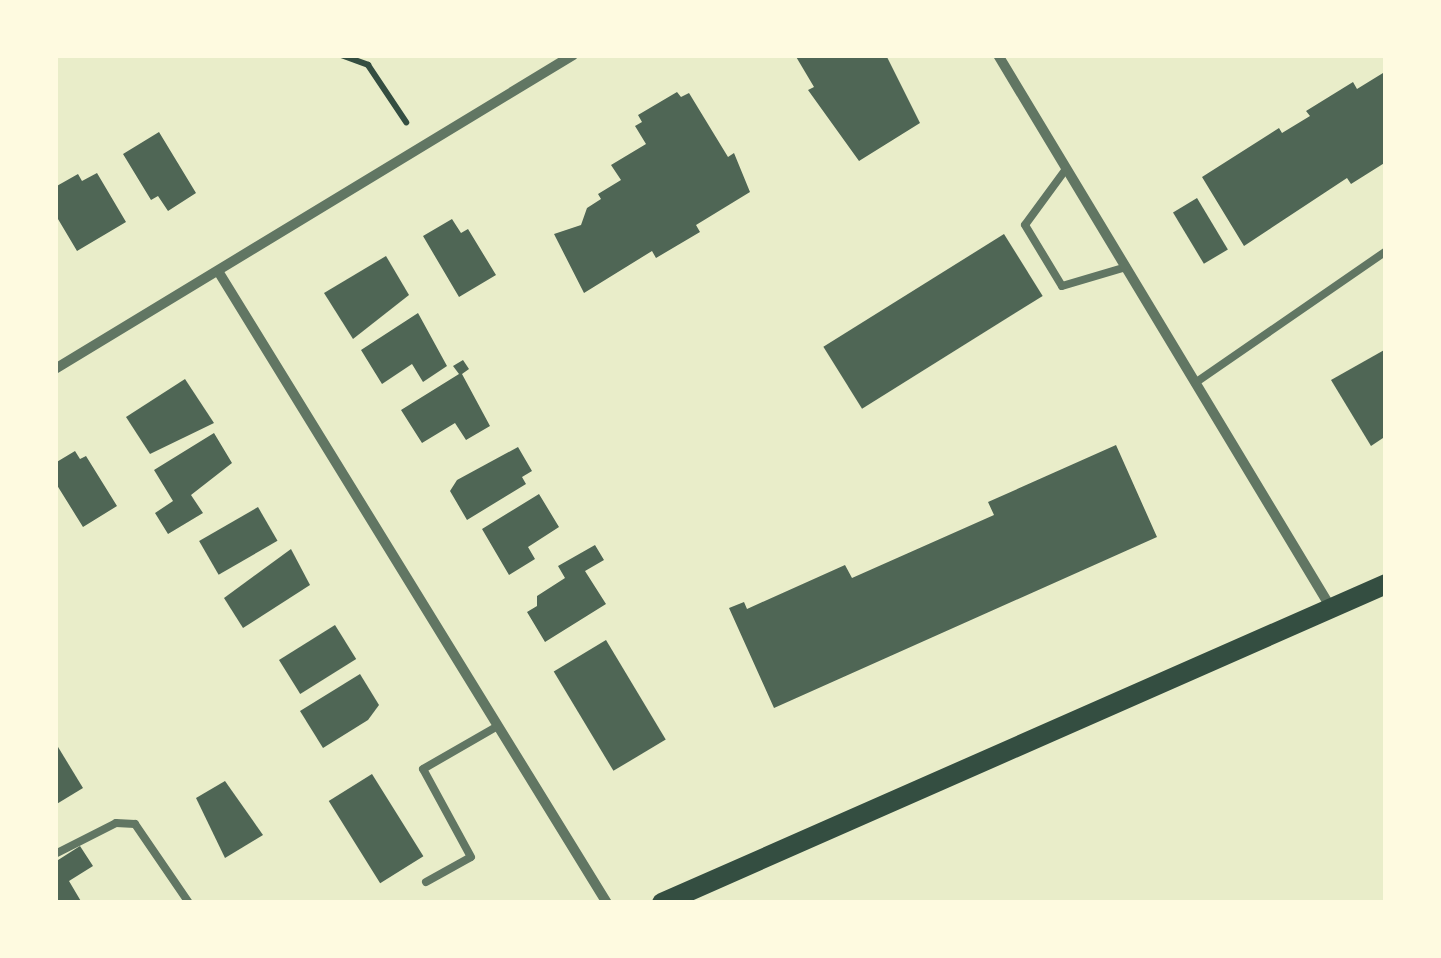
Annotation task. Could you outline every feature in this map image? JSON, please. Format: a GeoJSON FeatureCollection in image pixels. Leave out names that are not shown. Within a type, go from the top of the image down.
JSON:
{"type":"FeatureCollection","features":[{"type":"Feature","properties":{"kind":"main road"},"geometry":{"type":"LineString","coordinates":[[662,903],[1386,584]]}},
{"type":"Feature","properties":{"kind":"street"},"geometry":{"type":"LineString","coordinates":[[55,369],[573,55]]}},
{"type":"Feature","properties":{"kind":"street"},"geometry":{"type":"LineString","coordinates":[[998,55],[1331,608]]}},
{"type":"Feature","properties":{"kind":"street"},"geometry":{"type":"LineString","coordinates":[[218,271],[607,903]]}},
{"type":"Feature","properties":{"kind":"lane"},"geometry":{"type":"LineString","coordinates":[[1066,169],[1025,225],[1062,286],[1126,268]]}},
{"type":"Feature","properties":{"kind":"lane"},"geometry":{"type":"LineString","coordinates":[[1196,383],[1386,251]]}},
{"type":"Feature","properties":{"kind":"lane"},"geometry":{"type":"LineString","coordinates":[[426,882],[471,857],[423,769],[496,727]]}},
{"type":"Feature","properties":{"kind":"lane"},"geometry":{"type":"LineString","coordinates":[[55,854],[116,823],[135,824],[189,903]]}},
{"type":"Feature","properties":{"kind":"path"},"geometry":{"type":"LineString","coordinates":[[341,55],[368,65],[406,122]]}},
{"type":"Feature","properties":{"kind":"building"},"geometry":{"type":"Polygon","coordinates":[[[795,55],[887,57],[920,123],[859,161],[808,90],[814,87],[795,55]]]}},
{"type":"Feature","properties":{"kind":"building"},"geometry":{"type":"Polygon","coordinates":[[[1386,63],[1386,162],[1351,184],[1347,178],[1244,246],[1202,177],[1279,128],[1282,133],[1310,116],[1306,111],[1353,82],[1357,89],[1383,73],[1386,63]]]}},
{"type":"Feature","properties":{"kind":"building"},"geometry":{"type":"Polygon","coordinates":[[[677,92],[681,97],[689,93],[728,157],[734,153],[750,192],[696,225],[700,232],[656,258],[652,251],[584,293],[554,234],[581,225],[587,208],[601,199],[598,194],[621,180],[611,165],[646,144],[635,126],[642,122],[638,115],[677,92]]]}},
{"type":"Feature","properties":{"kind":"building"},"geometry":{"type":"Polygon","coordinates":[[[159,132],[196,193],[168,211],[158,196],[151,200],[123,154],[159,132]]]}},
{"type":"Feature","properties":{"kind":"building"},"geometry":{"type":"Polygon","coordinates":[[[97,173],[126,222],[77,251],[55,214],[55,187],[78,174],[82,181],[97,173]]]}},
{"type":"Feature","properties":{"kind":"building"},"geometry":{"type":"Polygon","coordinates":[[[1197,198],[1228,249],[1204,264],[1173,212],[1197,198]]]}},
{"type":"Feature","properties":{"kind":"building"},"geometry":{"type":"Polygon","coordinates":[[[452,219],[461,233],[468,229],[496,275],[459,297],[423,236],[452,219]]]}},
{"type":"Feature","properties":{"kind":"building"},"geometry":{"type":"Polygon","coordinates":[[[1004,234],[1043,296],[862,409],[823,347],[1004,234]]]}},
{"type":"Feature","properties":{"kind":"building"},"geometry":{"type":"Polygon","coordinates":[[[386,256],[409,295],[353,339],[324,293],[386,256]]]}},
{"type":"Feature","properties":{"kind":"building"},"geometry":{"type":"Polygon","coordinates":[[[418,313],[447,366],[423,382],[412,364],[382,384],[361,350],[418,313]]]}},
{"type":"Feature","properties":{"kind":"building"},"geometry":{"type":"Polygon","coordinates":[[[1386,349],[1386,436],[1371,446],[1331,380],[1386,349]]]}},
{"type":"Feature","properties":{"kind":"building"},"geometry":{"type":"Polygon","coordinates":[[[463,360],[469,369],[462,374],[490,426],[466,440],[455,423],[422,443],[401,410],[459,374],[453,366],[463,360]]]}},
{"type":"Feature","properties":{"kind":"building"},"geometry":{"type":"Polygon","coordinates":[[[185,379],[214,423],[150,454],[126,417],[185,379]]]}},
{"type":"Feature","properties":{"kind":"building"},"geometry":{"type":"Polygon","coordinates":[[[214,433],[232,463],[191,495],[203,513],[168,534],[155,513],[173,501],[154,470],[214,433]]]}},
{"type":"Feature","properties":{"kind":"building"},"geometry":{"type":"Polygon","coordinates":[[[1116,445],[1157,537],[774,708],[729,608],[744,602],[747,609],[845,565],[852,578],[994,515],[988,502],[1116,445]]]}},
{"type":"Feature","properties":{"kind":"building"},"geometry":{"type":"Polygon","coordinates":[[[518,447],[532,471],[522,477],[526,484],[467,520],[450,491],[457,480],[518,447]]]}},
{"type":"Feature","properties":{"kind":"building"},"geometry":{"type":"Polygon","coordinates":[[[75,451],[80,459],[86,456],[117,506],[83,527],[55,482],[55,463],[75,451]]]}},
{"type":"Feature","properties":{"kind":"building"},"geometry":{"type":"Polygon","coordinates":[[[539,494],[559,527],[528,547],[535,559],[509,575],[482,529],[539,494]]]}},
{"type":"Feature","properties":{"kind":"building"},"geometry":{"type":"Polygon","coordinates":[[[258,507],[278,541],[219,575],[199,541],[258,507]]]}},
{"type":"Feature","properties":{"kind":"building"},"geometry":{"type":"Polygon","coordinates":[[[595,545],[604,560],[585,571],[606,604],[545,642],[527,612],[537,606],[537,596],[565,578],[558,566],[595,545]]]}},
{"type":"Feature","properties":{"kind":"building"},"geometry":{"type":"Polygon","coordinates":[[[291,549],[310,585],[243,628],[224,598],[291,549]]]}},
{"type":"Feature","properties":{"kind":"building"},"geometry":{"type":"Polygon","coordinates":[[[335,625],[356,659],[300,694],[279,660],[335,625]]]}},
{"type":"Feature","properties":{"kind":"building"},"geometry":{"type":"Polygon","coordinates":[[[606,640],[666,739],[613,771],[554,671],[606,640]]]}},
{"type":"Feature","properties":{"kind":"building"},"geometry":{"type":"Polygon","coordinates":[[[360,674],[379,705],[368,720],[323,748],[300,711],[360,674]]]}},
{"type":"Feature","properties":{"kind":"building"},"geometry":{"type":"Polygon","coordinates":[[[55,742],[83,788],[55,805],[55,742]]]}},
{"type":"Feature","properties":{"kind":"building"},"geometry":{"type":"Polygon","coordinates":[[[372,774],[423,856],[380,883],[329,801],[372,774]]]}},
{"type":"Feature","properties":{"kind":"building"},"geometry":{"type":"Polygon","coordinates":[[[225,781],[263,835],[225,858],[196,798],[225,781]]]}},
{"type":"Feature","properties":{"kind":"building"},"geometry":{"type":"Polygon","coordinates":[[[80,846],[93,866],[69,881],[82,903],[55,903],[55,862],[80,846]]]}}]}
